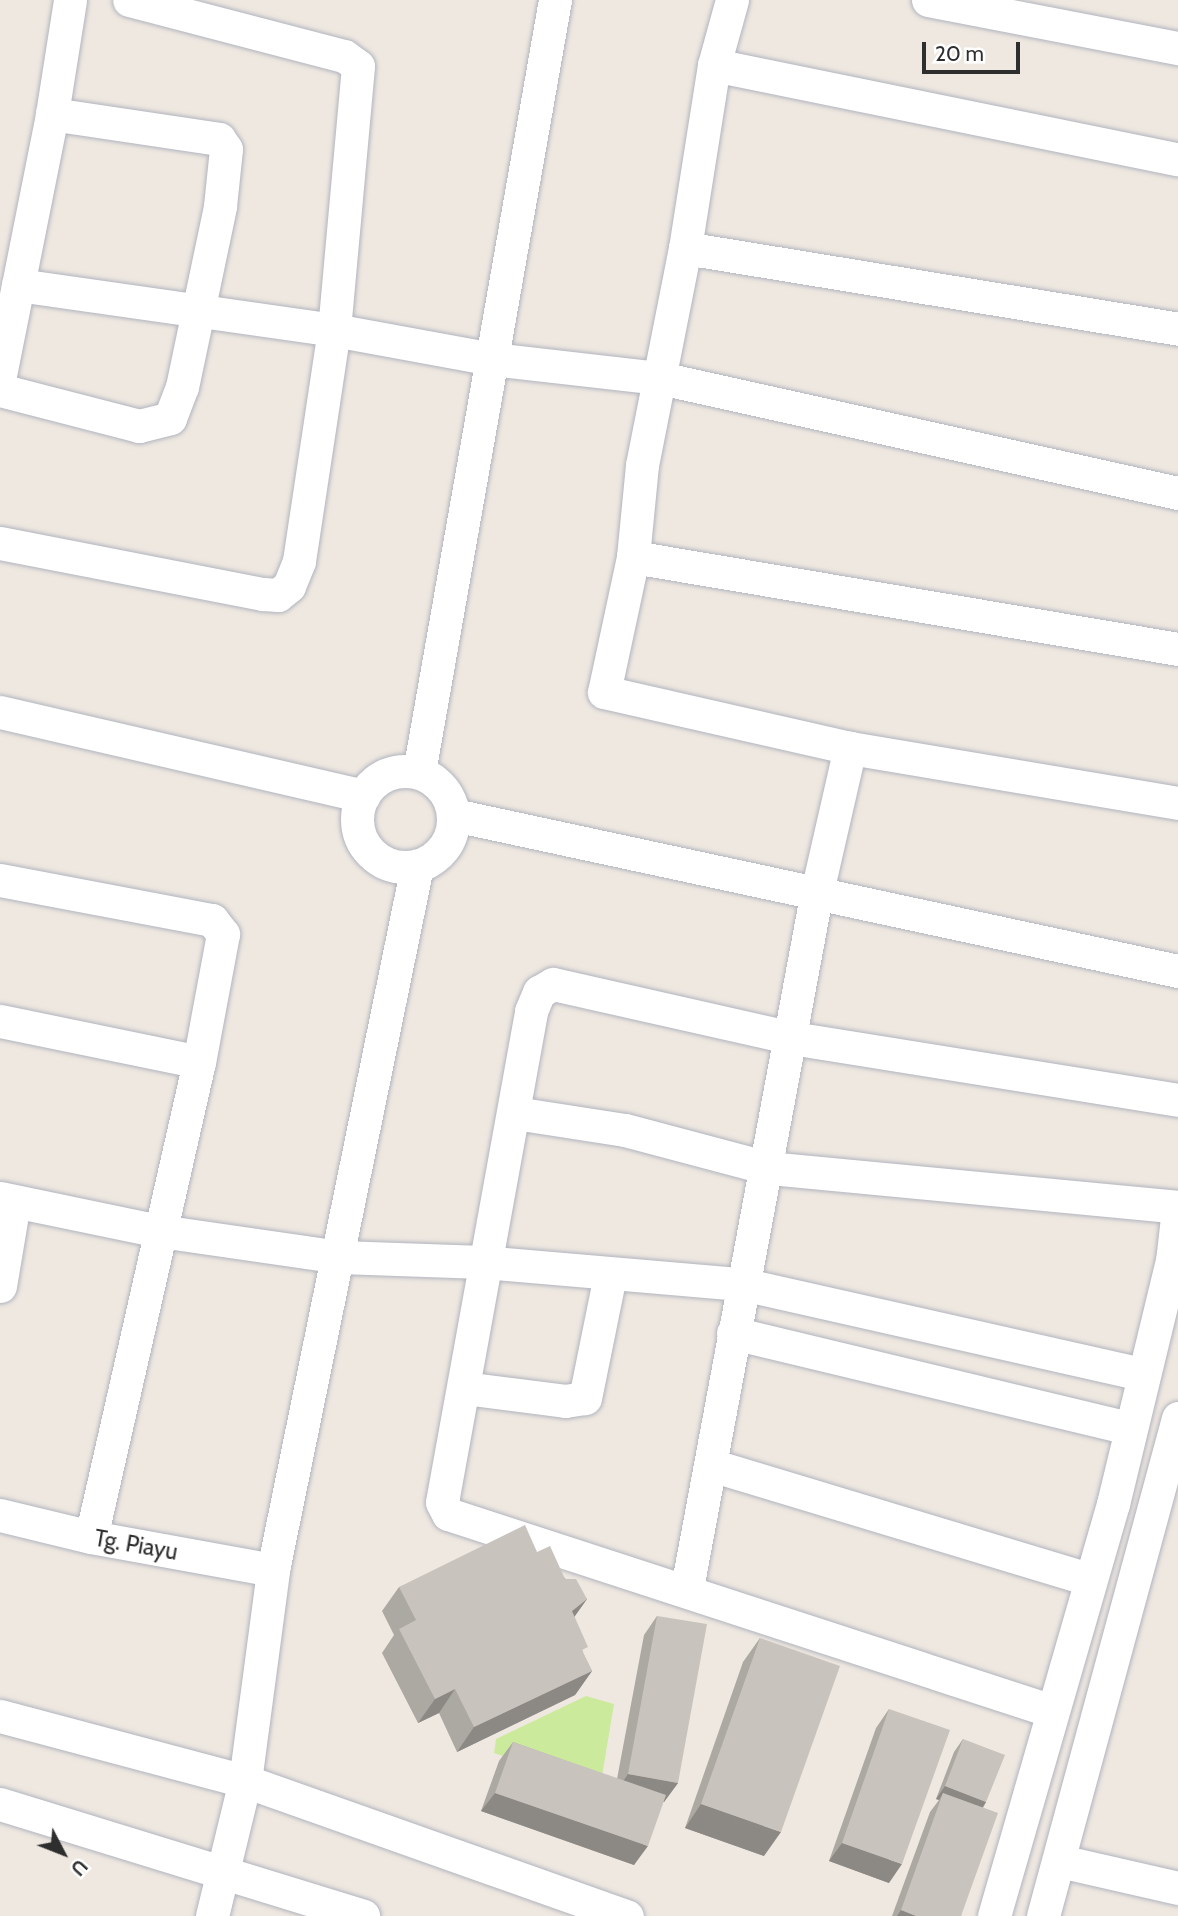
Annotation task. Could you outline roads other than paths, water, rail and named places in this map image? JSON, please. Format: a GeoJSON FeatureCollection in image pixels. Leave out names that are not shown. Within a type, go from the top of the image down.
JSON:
{"type":"FeatureCollection","features":[{"type":"Feature","properties":{"kind":"street"},"geometry":{"type":"LineString","coordinates":[[0,375],[52,114],[69,0]]}},
{"type":"Feature","properties":{"kind":"street"},"geometry":{"type":"LineString","coordinates":[[0,543],[278,595],[289,586],[299,561],[334,330],[359,73],[355,60],[129,0]]}},
{"type":"Feature","properties":{"kind":"street"},"geometry":{"type":"LineString","coordinates":[[419,772],[555,0]]}},
{"type":"Feature","properties":{"kind":"street"},"geometry":{"type":"LineString","coordinates":[[732,0],[714,65],[685,248],[642,465],[632,557],[604,692],[850,748],[1178,803]]}},
{"type":"Feature","properties":{"kind":"street"},"geometry":{"type":"LineString","coordinates":[[928,0],[1178,48]]}},
{"type":"Feature","properties":{"kind":"street"},"geometry":{"type":"LineString","coordinates":[[714,65],[1178,159]]}},
{"type":"Feature","properties":{"kind":"street"},"geometry":{"type":"LineString","coordinates":[[0,390],[139,426],[156,425],[170,418],[182,387],[220,206],[226,149],[219,139],[52,114]]}},
{"type":"Feature","properties":{"kind":"street"},"geometry":{"type":"LineString","coordinates":[[685,248],[1178,329]]}},
{"type":"Feature","properties":{"kind":"street"},"geometry":{"type":"LineString","coordinates":[[18,285],[334,330],[492,359],[660,378],[1178,493]]}},
{"type":"Feature","properties":{"kind":"street"},"geometry":{"type":"LineString","coordinates":[[632,557],[1178,649]]}},
{"type":"Feature","properties":{"kind":"street"},"geometry":{"type":"LineString","coordinates":[[0,712],[363,796]]}},
{"type":"Feature","properties":{"kind":"street"},"geometry":{"type":"LineString","coordinates":[[687,1588],[817,896],[850,748]]}},
{"type":"Feature","properties":{"kind":"street"},"geometry":{"type":"LineString","coordinates":[[419,772],[443,788],[454,815],[445,847],[417,866],[399,868],[366,849],[357,814],[363,796],[381,777],[419,772]]}},
{"type":"Feature","properties":{"kind":"street"},"geometry":{"type":"LineString","coordinates":[[454,815],[817,896],[1178,971]]}},
{"type":"Feature","properties":{"kind":"street"},"geometry":{"type":"LineString","coordinates":[[212,1916],[220,1870],[245,1781],[273,1570],[340,1257],[417,866]]}},
{"type":"Feature","properties":{"kind":"street"},"geometry":{"type":"LineString","coordinates":[[0,880],[212,920],[220,926],[223,934],[199,1062],[91,1537]]}},
{"type":"Feature","properties":{"kind":"street"},"geometry":{"type":"LineString","coordinates":[[1052,1711],[687,1588],[448,1514],[442,1502],[464,1388],[483,1262],[515,1113],[531,1011],[539,992],[553,984],[792,1038],[1178,1100]]}},
{"type":"Feature","properties":{"kind":"street"},"geometry":{"type":"LineString","coordinates":[[0,1021],[199,1062]]}},
{"type":"Feature","properties":{"kind":"street"},"geometry":{"type":"LineString","coordinates":[[515,1113],[625,1130],[768,1168],[1178,1208],[1175,1262],[1141,1374],[1130,1427],[995,1916]]}},
{"type":"Feature","properties":{"kind":"street"},"geometry":{"type":"LineString","coordinates":[[0,1286],[7,1200],[160,1231],[340,1257],[483,1262],[610,1275],[742,1284],[1141,1374]]}},
{"type":"Feature","properties":{"kind":"street"},"geometry":{"type":"LineString","coordinates":[[464,1388],[565,1401],[585,1398],[610,1275]]}},
{"type":"Feature","properties":{"kind":"street"},"geometry":{"type":"LineString","coordinates":[[733,1333],[1130,1427]]}},
{"type":"Feature","properties":{"kind":"street"},"geometry":{"type":"LineString","coordinates":[[1043,1916],[1178,1418]]}},
{"type":"Feature","properties":{"kind":"street"},"geometry":{"type":"LineString","coordinates":[[711,1465],[1089,1579]]}},
{"type":"Feature","properties":{"kind":"street","name":"Tg. Piayu"},"geometry":{"type":"LineString","coordinates":[[0,1515],[91,1537],[273,1570]]}},
{"type":"Feature","properties":{"kind":"street"},"geometry":{"type":"LineString","coordinates":[[0,1716],[245,1781],[627,1916]]}},
{"type":"Feature","properties":{"kind":"street"},"geometry":{"type":"LineString","coordinates":[[0,1804],[363,1916]]}},
{"type":"Feature","properties":{"kind":"street"},"geometry":{"type":"LineString","coordinates":[[1060,1861],[1178,1888]]}}]}
